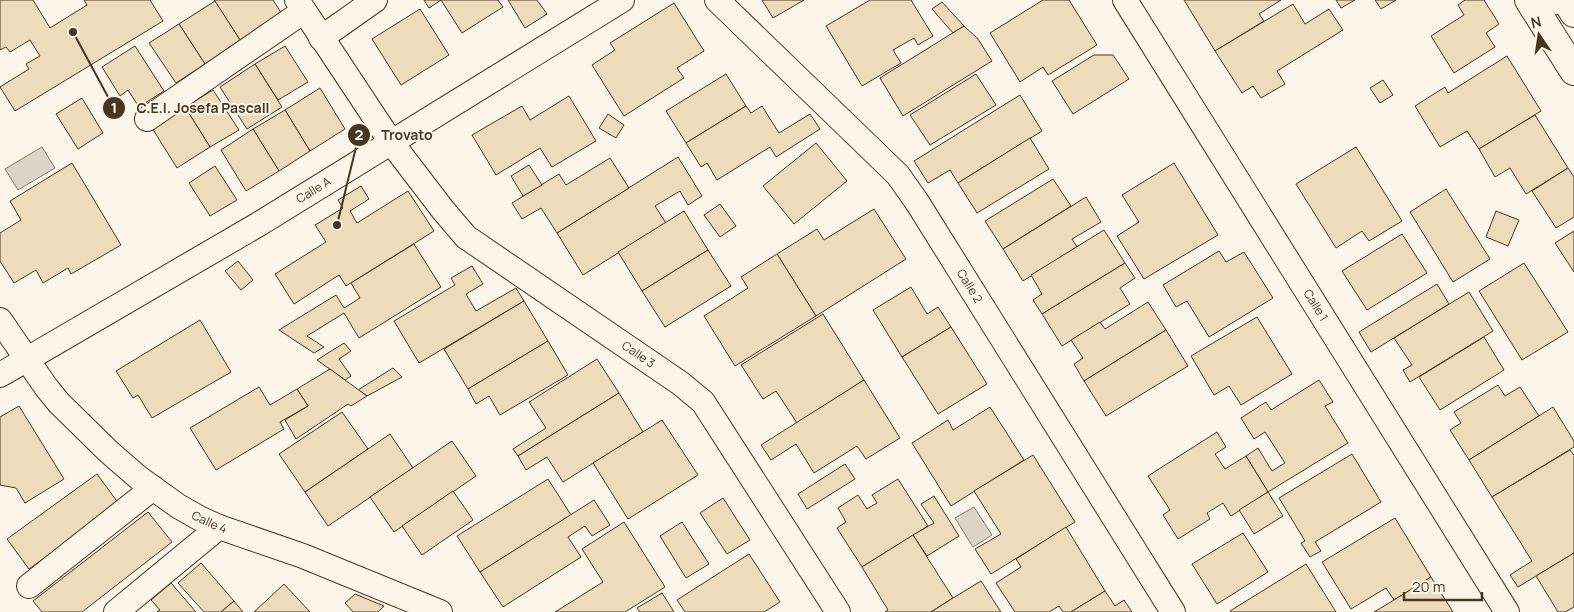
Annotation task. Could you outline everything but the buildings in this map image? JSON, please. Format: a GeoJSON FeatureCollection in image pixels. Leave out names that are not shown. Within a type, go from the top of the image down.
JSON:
{"type":"FeatureCollection","features":[{"type":"Feature","properties":{"kind":"street"},"geometry":{"type":"LineString","coordinates":[[321,38],[375,0]]}},
{"type":"Feature","properties":{"kind":"street","name":"Calle A"},"geometry":{"type":"LineString","coordinates":[[0,375],[259,224],[622,0]]}},
{"type":"Feature","properties":{"kind":"street","name":"Calle 2"},"geometry":{"type":"LineString","coordinates":[[716,0],[898,175],[917,202],[1173,612]]}},
{"type":"Feature","properties":{"kind":"street","name":"Calle 1"},"geometry":{"type":"LineString","coordinates":[[1125,0],[1507,612]]}},
{"type":"Feature","properties":{"kind":"street"},"geometry":{"type":"LineString","coordinates":[[1531,2],[1570,4]]}},
{"type":"Feature","properties":{"kind":"street"},"geometry":{"type":"LineString","coordinates":[[1531,2],[1574,71]]}},
{"type":"Feature","properties":{"kind":"street"},"geometry":{"type":"LineString","coordinates":[[147,119],[300,5]]}},
{"type":"Feature","properties":{"kind":"street","name":"Calle 3"},"geometry":{"type":"LineString","coordinates":[[300,5],[391,142],[466,237],[680,383],[698,398],[711,414],[838,612]]}},
{"type":"Feature","properties":{"kind":"street","name":"Calle 4"},"geometry":{"type":"LineString","coordinates":[[0,320],[26,360],[59,402],[109,452],[153,488],[185,510],[219,527],[303,556],[440,612]]}},
{"type":"Feature","properties":{"kind":"street"},"geometry":{"type":"LineString","coordinates":[[29,586],[153,488]]}},
{"type":"Feature","properties":{"kind":"street"},"geometry":{"type":"LineString","coordinates":[[116,612],[219,527]]}},
{"type":"Feature","properties":{"kind":"shaded area"},"geometry":{"type":"Polygon","coordinates":[[[42,147],[55,168],[18,190],[5,169],[42,147]]]}},
{"type":"Feature","properties":{"kind":"shaded area"},"geometry":{"type":"Polygon","coordinates":[[[974,507],[992,535],[973,547],[955,518],[974,507]]]}},
{"type":"Feature","properties":{"kind":"place","name":"C.E.I. Josefa Pascall"},"geometry":{"type":"Point","coordinates":[73,32]}},
{"type":"Feature","properties":{"kind":"place","name":"Trovato"},"geometry":{"type":"Point","coordinates":[337,225]}}]}
